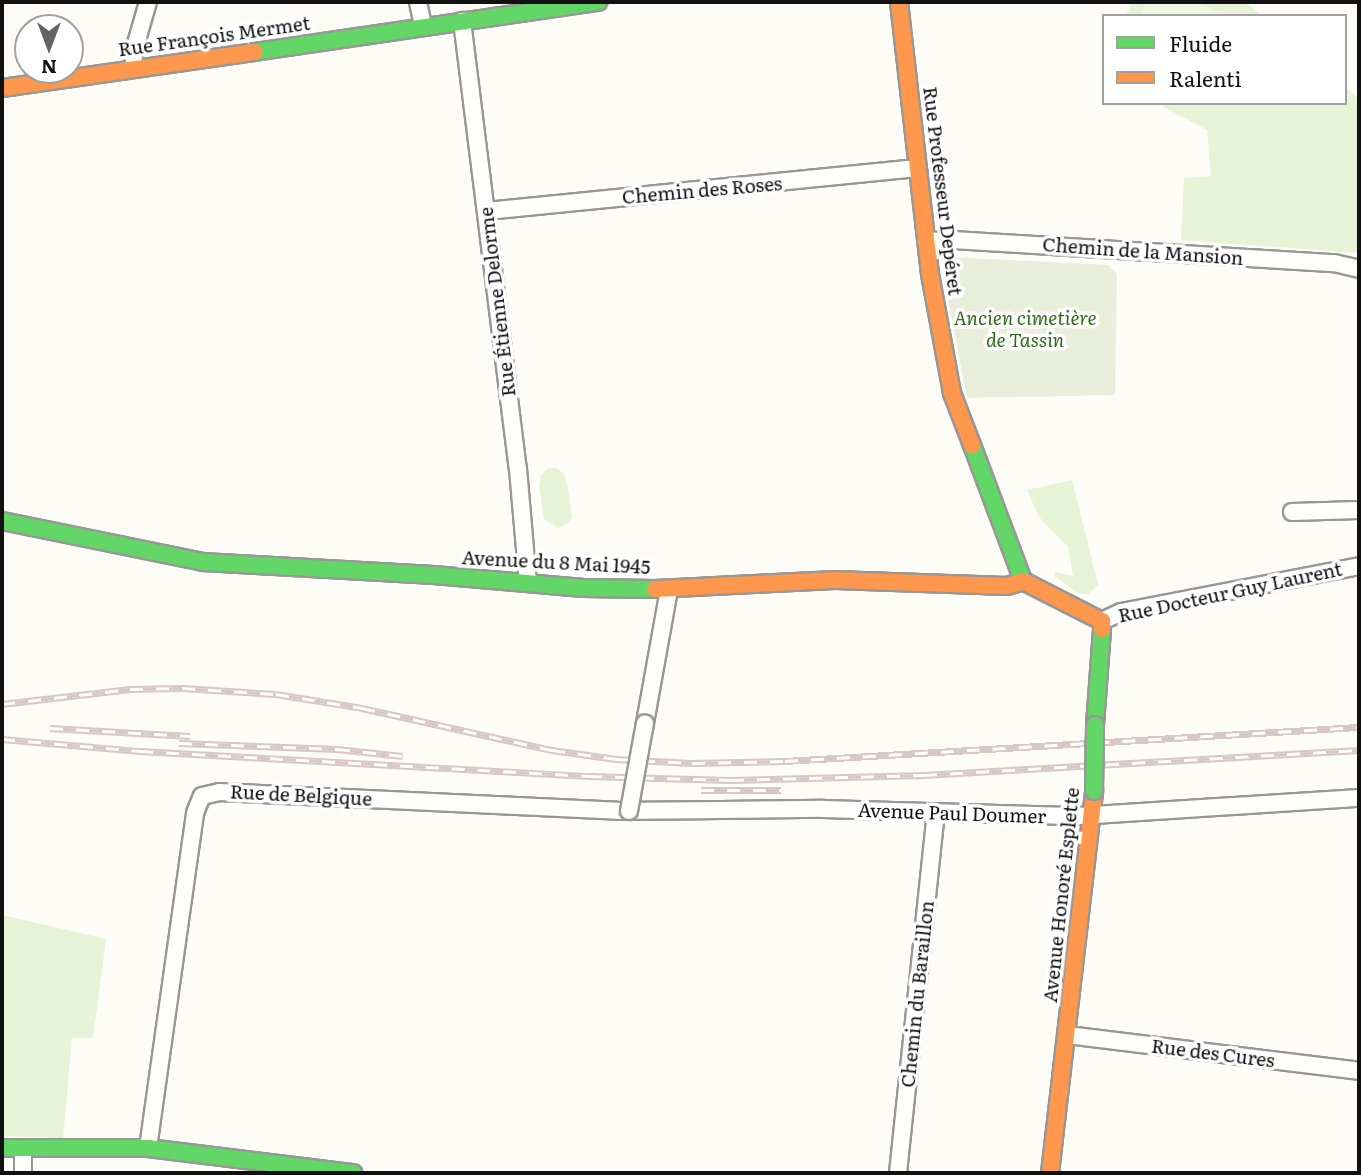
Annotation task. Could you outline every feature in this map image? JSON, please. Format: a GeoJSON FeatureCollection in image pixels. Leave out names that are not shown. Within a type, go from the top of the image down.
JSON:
{"type":"FeatureCollection","features":[{"type":"Feature","properties":{"kind":"street"},"geometry":{"type":"LineString","coordinates":[[135,68],[133,54],[148,2]]}},
{"type":"Feature","properties":{"kind":"street"},"geometry":{"type":"LineString","coordinates":[[418,2],[423,26]]}},
{"type":"Feature","properties":{"kind":"street","name":"Rue François Mermet"},"geometry":{"type":"LineString","coordinates":[[2,88],[598,2]]}},
{"type":"Feature","properties":{"kind":"street","name":"Rue Professeur Depéret"},"geometry":{"type":"LineString","coordinates":[[898,2],[926,241],[955,401],[1023,581]]}},
{"type":"Feature","properties":{"kind":"street","name":"Rue Étienne Delorme"},"geometry":{"type":"LineString","coordinates":[[462,21],[528,583]]}},
{"type":"Feature","properties":{"kind":"street","name":"Chemin des Roses"},"geometry":{"type":"LineString","coordinates":[[486,211],[917,168]]}},
{"type":"Feature","properties":{"kind":"street","name":"Chemin de la Mansion"},"geometry":{"type":"LineString","coordinates":[[926,241],[1029,244],[1334,263],[1359,269]]}},
{"type":"Feature","properties":{"kind":"street"},"geometry":{"type":"LineString","coordinates":[[1292,512],[1359,510]]}},
{"type":"Feature","properties":{"kind":"street","name":"Avenue du 8 Mai 1945"},"geometry":{"type":"LineString","coordinates":[[2,521],[203,562],[583,588],[669,589],[835,580],[1007,586],[1023,581]]}},
{"type":"Feature","properties":{"kind":"street","name":"Rue Docteur Guy Laurent"},"geometry":{"type":"LineString","coordinates":[[1102,621],[1121,612],[1359,566]]}},
{"type":"Feature","properties":{"kind":"street"},"geometry":{"type":"LineString","coordinates":[[1023,581],[1102,621]]}},
{"type":"Feature","properties":{"kind":"street"},"geometry":{"type":"LineString","coordinates":[[629,811],[669,589]]}},
{"type":"Feature","properties":{"kind":"street","name":"Avenue Honoré Esplette"},"geometry":{"type":"LineString","coordinates":[[1050,1173],[1093,815],[1095,725],[1103,649],[1102,621]]}},
{"type":"Feature","properties":{"kind":"street","name":"Rue de Belgique"},"geometry":{"type":"LineString","coordinates":[[148,1148],[195,813],[202,796],[219,792],[365,797],[492,807],[503,804],[629,811]]}},
{"type":"Feature","properties":{"kind":"street","name":"Avenue Paul Doumer"},"geometry":{"type":"LineString","coordinates":[[629,811],[823,809],[936,814],[1093,815],[1359,797]]}},
{"type":"Feature","properties":{"kind":"street","name":"Chemin du Baraillon"},"geometry":{"type":"LineString","coordinates":[[898,1173],[936,814]]}},
{"type":"Feature","properties":{"kind":"street","name":"Rue des Cures"},"geometry":{"type":"LineString","coordinates":[[1067,1035],[1359,1071]]}},
{"type":"Feature","properties":{"kind":"street"},"geometry":{"type":"LineString","coordinates":[[2,1148],[148,1148],[218,1166],[353,1173]]}},
{"type":"Feature","properties":{"kind":"street"},"geometry":{"type":"LineString","coordinates":[[23,1149],[23,1173]]}},
{"type":"Feature","properties":{"kind":"green space"},"geometry":{"type":"Polygon","coordinates":[[[1133,2],[1246,2],[1260,14],[1126,14],[1133,2]]]}},
{"type":"Feature","properties":{"kind":"green space"},"geometry":{"type":"Polygon","coordinates":[[[1146,2],[1198,2],[1219,14],[1140,14],[1146,2]]]}},
{"type":"Feature","properties":{"kind":"green space"},"geometry":{"type":"Polygon","coordinates":[[[1347,89],[1359,99],[1359,253],[1181,240],[1184,178],[1211,176],[1207,130],[1160,105],[1347,105],[1347,89]]]}},
{"type":"Feature","properties":{"kind":"green space","name":"Ancien cimetière de Tassin"},"geometry":{"type":"Polygon","coordinates":[[[952,257],[1108,265],[1117,274],[1115,395],[967,398],[941,262],[952,257]]]}},
{"type":"Feature","properties":{"kind":"green space"},"geometry":{"type":"Polygon","coordinates":[[[549,468],[557,468],[564,474],[567,482],[572,517],[568,523],[558,528],[544,519],[539,486],[541,475],[549,468]]]}},
{"type":"Feature","properties":{"kind":"green space"},"geometry":{"type":"Polygon","coordinates":[[[1072,480],[1098,585],[1088,594],[1080,594],[1055,577],[1055,572],[1073,576],[1068,547],[1039,517],[1027,490],[1072,480]]]}},
{"type":"Feature","properties":{"kind":"green space"},"geometry":{"type":"Polygon","coordinates":[[[2,915],[106,939],[93,1038],[72,1038],[63,1138],[2,1136],[2,915]]]}},
{"type":"Feature","properties":{"kind":"railway"},"geometry":{"type":"LineString","coordinates":[[2,704],[130,689],[182,688],[276,694],[362,708],[552,750],[616,759],[692,763],[785,761],[1359,727]]}},
{"type":"Feature","properties":{"kind":"railway"},"geometry":{"type":"LineString","coordinates":[[50,728],[190,736]]}},
{"type":"Feature","properties":{"kind":"railway"},"geometry":{"type":"LineString","coordinates":[[2,739],[140,751],[589,776],[731,780],[924,775],[1359,750]]}},
{"type":"Feature","properties":{"kind":"railway"},"geometry":{"type":"LineString","coordinates":[[179,743],[337,749],[403,756]]}},
{"type":"Feature","properties":{"kind":"railway"},"geometry":{"type":"LineString","coordinates":[[701,790],[781,790]]}},
{"type":"Feature","properties":{"kind":"traffic: fast"},"geometry":{"type":"LineString","coordinates":[[254,52],[598,2]]}},
{"type":"Feature","properties":{"kind":"traffic: fast"},"geometry":{"type":"LineString","coordinates":[[972,445],[1023,581]]}},
{"type":"Feature","properties":{"kind":"traffic: fast"},"geometry":{"type":"LineString","coordinates":[[2,521],[203,562],[434,575],[583,588],[655,589]]}},
{"type":"Feature","properties":{"kind":"traffic: fast"},"geometry":{"type":"LineString","coordinates":[[1095,725],[1102,629]]}},
{"type":"Feature","properties":{"kind":"traffic: fast"},"geometry":{"type":"LineString","coordinates":[[1094,791],[1095,725]]}},
{"type":"Feature","properties":{"kind":"traffic: fast"},"geometry":{"type":"LineString","coordinates":[[2,1148],[148,1148],[353,1173]]}},
{"type":"Feature","properties":{"kind":"traffic: slow"},"geometry":{"type":"LineString","coordinates":[[899,2],[930,274],[952,393],[972,445]]}},
{"type":"Feature","properties":{"kind":"traffic: slow"},"geometry":{"type":"LineString","coordinates":[[2,88],[254,52]]}},
{"type":"Feature","properties":{"kind":"traffic: slow"},"geometry":{"type":"LineString","coordinates":[[655,589],[835,580],[1007,586],[1023,581],[1102,621],[1102,629]]}},
{"type":"Feature","properties":{"kind":"traffic: slow"},"geometry":{"type":"LineString","coordinates":[[1050,1173],[1094,791]]}}]}
